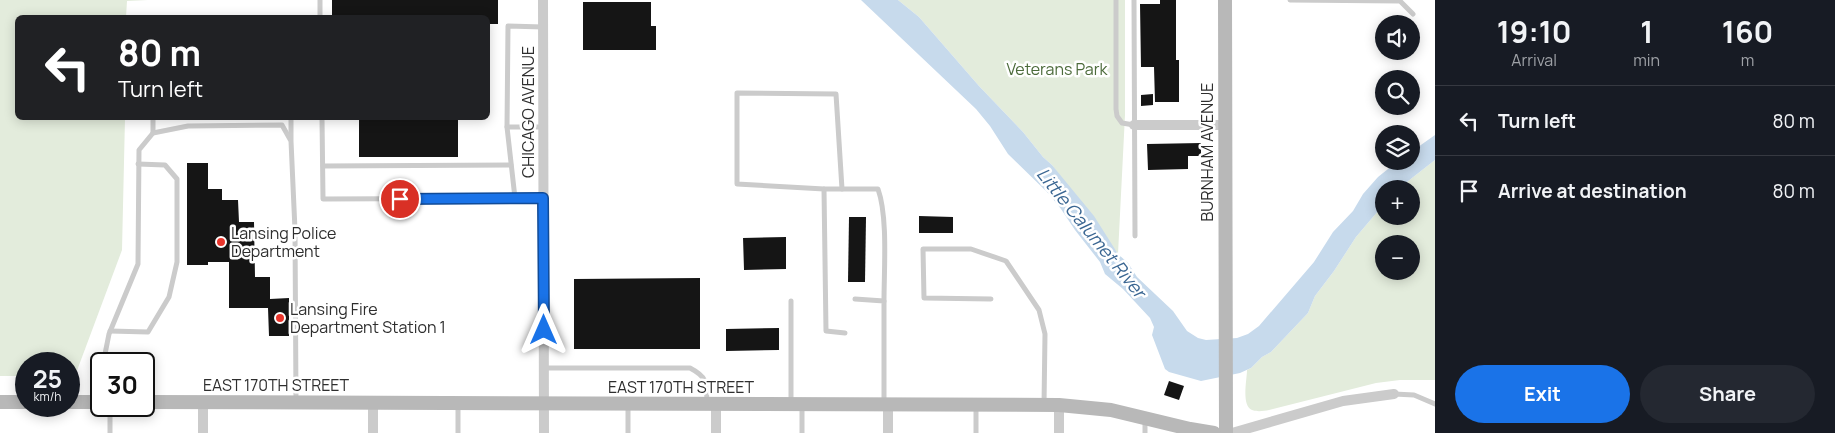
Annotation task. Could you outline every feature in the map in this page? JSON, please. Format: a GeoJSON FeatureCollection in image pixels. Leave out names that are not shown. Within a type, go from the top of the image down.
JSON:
{"type":"FeatureCollection","features":[{"type":"Feature","properties":{"kind":"street","name":"CHICAGO AVENUE"},"geometry":{"type":"LineString","coordinates":[[543,0],[544,433]]}},
{"type":"Feature","properties":{"kind":"street","name":"BURNHAM AVENUE"},"geometry":{"type":"LineString","coordinates":[[1225,0],[1226,433]]}},
{"type":"Feature","properties":{"kind":"street"},"geometry":{"type":"LineString","coordinates":[[1134,125],[1225,125]]}},
{"type":"Feature","properties":{"kind":"street"},"geometry":{"type":"LineString","coordinates":[[1232,433],[1343,401],[1394,394]]}},
{"type":"Feature","properties":{"kind":"street"},"geometry":{"type":"LineString","coordinates":[[0,402],[15,402]]}},
{"type":"Feature","properties":{"kind":"street","name":"EAST 170TH STREET"},"geometry":{"type":"LineString","coordinates":[[155,402],[1059,405],[1111,410],[1214,433]]}},
{"type":"Feature","properties":{"kind":"street"},"geometry":{"type":"LineString","coordinates":[[203,403],[203,433]]}},
{"type":"Feature","properties":{"kind":"street"},"geometry":{"type":"LineString","coordinates":[[373,403],[373,433]]}},
{"type":"Feature","properties":{"kind":"street"},"geometry":{"type":"LineString","coordinates":[[712,404],[716,433]]}},
{"type":"Feature","properties":{"kind":"street"},"geometry":{"type":"LineString","coordinates":[[886,405],[888,433]]}},
{"type":"Feature","properties":{"kind":"street"},"geometry":{"type":"LineString","coordinates":[[1059,405],[1059,433]]}},
{"type":"Feature","properties":{"kind":"lane"},"geometry":{"type":"LineString","coordinates":[[320,0],[320,15]]}},
{"type":"Feature","properties":{"kind":"lane"},"geometry":{"type":"LineString","coordinates":[[1116,0],[1117,116],[1122,123],[1134,125]]}},
{"type":"Feature","properties":{"kind":"lane"},"geometry":{"type":"LineString","coordinates":[[1134,0],[1134,236]]}},
{"type":"Feature","properties":{"kind":"lane"},"geometry":{"type":"LineString","coordinates":[[1290,0],[1400,1],[1413,14]]}},
{"type":"Feature","properties":{"kind":"lane"},"geometry":{"type":"LineString","coordinates":[[515,198],[507,127],[508,26],[543,27]]}},
{"type":"Feature","properties":{"kind":"lane"},"geometry":{"type":"LineString","coordinates":[[842,188],[836,94],[737,93],[737,184],[824,188],[878,189],[882,198],[884,216],[886,405]]}},
{"type":"Feature","properties":{"kind":"lane"},"geometry":{"type":"LineString","coordinates":[[153,120],[153,133]]}},
{"type":"Feature","properties":{"kind":"lane"},"geometry":{"type":"LineString","coordinates":[[196,120],[196,126]]}},
{"type":"Feature","properties":{"kind":"lane"},"geometry":{"type":"LineString","coordinates":[[226,120],[226,126]]}},
{"type":"Feature","properties":{"kind":"lane"},"geometry":{"type":"LineString","coordinates":[[256,120],[256,125]]}},
{"type":"Feature","properties":{"kind":"lane"},"geometry":{"type":"LineString","coordinates":[[290,120],[295,230],[296,403]]}},
{"type":"Feature","properties":{"kind":"lane"},"geometry":{"type":"LineString","coordinates":[[322,120],[323,200],[543,198]]}},
{"type":"Feature","properties":{"kind":"lane"},"geometry":{"type":"LineString","coordinates":[[106,352],[110,331],[138,264],[139,150],[153,133],[188,126],[282,125],[291,141]]}},
{"type":"Feature","properties":{"kind":"lane"},"geometry":{"type":"LineString","coordinates":[[507,127],[543,127]]}},
{"type":"Feature","properties":{"kind":"lane"},"geometry":{"type":"LineString","coordinates":[[110,331],[148,332],[169,297],[177,262],[176,179],[165,165],[138,164]]}},
{"type":"Feature","properties":{"kind":"lane"},"geometry":{"type":"LineString","coordinates":[[322,166],[511,165]]}},
{"type":"Feature","properties":{"kind":"lane"},"geometry":{"type":"LineString","coordinates":[[824,188],[826,331],[845,333]]}},
{"type":"Feature","properties":{"kind":"lane"},"geometry":{"type":"LineString","coordinates":[[991,299],[924,298],[923,249],[971,250],[1006,261],[1039,310],[1045,334],[1044,405]]}},
{"type":"Feature","properties":{"kind":"lane"},"geometry":{"type":"LineString","coordinates":[[855,299],[884,301]]}},
{"type":"Feature","properties":{"kind":"lane"},"geometry":{"type":"LineString","coordinates":[[791,301],[797,405],[802,433]]}},
{"type":"Feature","properties":{"kind":"lane"},"geometry":{"type":"LineString","coordinates":[[544,368],[690,368],[701,374],[706,380],[712,404]]}},
{"type":"Feature","properties":{"kind":"lane"},"geometry":{"type":"LineString","coordinates":[[1394,394],[1414,395],[1435,403]]}},
{"type":"Feature","properties":{"kind":"lane"},"geometry":{"type":"LineString","coordinates":[[458,404],[458,433]]}},
{"type":"Feature","properties":{"kind":"lane"},"geometry":{"type":"LineString","coordinates":[[628,404],[628,433]]}},
{"type":"Feature","properties":{"kind":"lane"},"geometry":{"type":"LineString","coordinates":[[976,405],[976,433]]}},
{"type":"Feature","properties":{"kind":"lane"},"geometry":{"type":"LineString","coordinates":[[110,417],[110,433]]}},
{"type":"Feature","properties":{"kind":"lane"},"geometry":{"type":"LineString","coordinates":[[1145,418],[1145,433]]}},
{"type":"Feature","properties":{"kind":"green space"},"geometry":{"type":"Polygon","coordinates":[[[0,0],[148,0],[127,1],[126,15],[15,15],[15,120],[125,120],[122,250],[80,363],[80,352],[15,352],[15,376],[0,376],[0,0]]]}},
{"type":"Feature","properties":{"kind":"green space","name":"Veterans Park"},"geometry":{"type":"Polygon","coordinates":[[[898,0],[1125,0],[1125,115],[1118,254],[1052,165],[919,17],[898,0]]]}},
{"type":"Feature","properties":{"kind":"green space"},"geometry":{"type":"Polygon","coordinates":[[[1435,160],[1435,380],[1400,380],[1376,383],[1269,410],[1252,410],[1246,398],[1247,370],[1271,352],[1308,313],[1315,296],[1356,237],[1375,215],[1375,225],[1420,225],[1420,180],[1409,180],[1435,160]]]}},
{"type":"Feature","properties":{"kind":"water","name":"Little Calumet River"},"geometry":{"type":"Polygon","coordinates":[[[861,0],[898,0],[919,17],[1052,165],[1094,216],[1118,254],[1128,263],[1137,277],[1173,311],[1187,331],[1198,338],[1206,340],[1237,338],[1248,334],[1259,326],[1314,262],[1333,232],[1353,211],[1363,194],[1375,180],[1375,215],[1356,237],[1315,296],[1308,313],[1271,352],[1262,357],[1251,368],[1240,373],[1201,381],[1169,372],[1165,369],[1152,335],[1154,327],[1150,318],[1123,289],[1105,274],[1100,262],[1061,209],[1049,194],[1008,154],[990,126],[976,109],[861,0]]]}},
{"type":"Feature","properties":{"kind":"water"},"geometry":{"type":"Polygon","coordinates":[[[1435,135],[1435,160],[1409,180],[1375,180],[1387,170],[1420,170],[1420,146],[1435,135]]]}},
{"type":"Feature","properties":{"kind":"building"},"geometry":{"type":"Polygon","coordinates":[[[332,0],[498,0],[498,24],[490,24],[490,15],[332,15],[332,0]]]}},
{"type":"Feature","properties":{"kind":"building"},"geometry":{"type":"Polygon","coordinates":[[[1160,0],[1176,0],[1176,60],[1179,60],[1179,102],[1155,102],[1154,67],[1141,67],[1140,4],[1160,4],[1160,0]]]}},
{"type":"Feature","properties":{"kind":"building"},"geometry":{"type":"Polygon","coordinates":[[[583,2],[651,2],[651,26],[656,26],[656,50],[583,50],[583,2]]]}},
{"type":"Feature","properties":{"kind":"building"},"geometry":{"type":"Polygon","coordinates":[[[1153,94],[1153,105],[1141,106],[1141,95],[1153,94]]]}},
{"type":"Feature","properties":{"kind":"building"},"geometry":{"type":"Polygon","coordinates":[[[359,120],[458,120],[458,157],[359,157],[359,120]]]}},
{"type":"Feature","properties":{"kind":"building"},"geometry":{"type":"Polygon","coordinates":[[[1201,143],[1201,156],[1188,156],[1188,169],[1148,170],[1147,144],[1201,143]]]}},
{"type":"Feature","properties":{"kind":"building","name":"Lansing Police Department"},"geometry":{"type":"Polygon","coordinates":[[[187,163],[208,163],[208,189],[222,189],[222,200],[238,200],[239,222],[254,222],[255,277],[270,277],[270,299],[289,298],[289,336],[269,336],[268,308],[229,308],[229,262],[187,265],[187,163]]]}},
{"type":"Feature","properties":{"kind":"building"},"geometry":{"type":"Polygon","coordinates":[[[919,216],[953,217],[953,233],[919,233],[919,216]]]}},
{"type":"Feature","properties":{"kind":"building"},"geometry":{"type":"Polygon","coordinates":[[[849,217],[866,217],[865,282],[848,282],[849,217]]]}},
{"type":"Feature","properties":{"kind":"building"},"geometry":{"type":"Polygon","coordinates":[[[786,237],[786,269],[744,270],[743,238],[786,237]]]}},
{"type":"Feature","properties":{"kind":"building"},"geometry":{"type":"Polygon","coordinates":[[[700,278],[700,349],[574,349],[574,279],[700,278]]]}},
{"type":"Feature","properties":{"kind":"building"},"geometry":{"type":"Polygon","coordinates":[[[779,328],[779,350],[726,351],[726,329],[779,328]]]}},
{"type":"Feature","properties":{"kind":"building"},"geometry":{"type":"Polygon","coordinates":[[[1169,381],[1184,386],[1179,400],[1164,395],[1169,381]]]}},
{"type":"Feature","properties":{"kind":"place","name":"Lansing Police Department"},"geometry":{"type":"Point","coordinates":[221,242]}},
{"type":"Feature","properties":{"kind":"place","name":"Lansing Fire Department Station 1"},"geometry":{"type":"Point","coordinates":[280,318]}},
{"type":"Feature","properties":{"kind":"route"},"geometry":{"type":"LineString","coordinates":[[400,199],[543,198],[544,330]]}}]}
